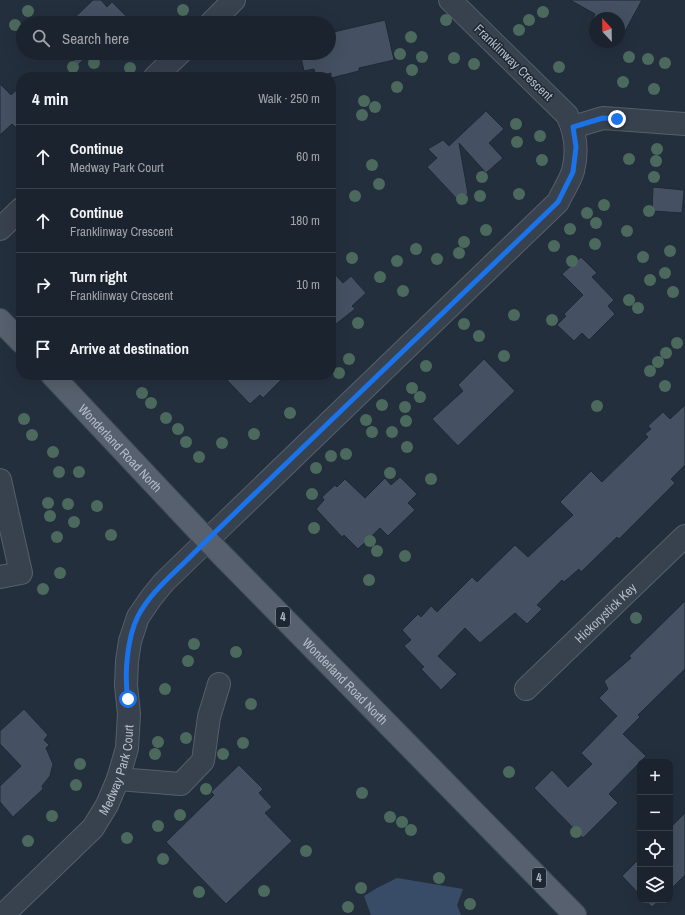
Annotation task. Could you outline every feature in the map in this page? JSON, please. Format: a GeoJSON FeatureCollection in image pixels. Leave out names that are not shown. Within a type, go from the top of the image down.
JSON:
{"type":"FeatureCollection","features":[{"type":"Feature","properties":{"kind":"main road","name":"Wonderland Road North"},"geometry":{"type":"LineString","coordinates":[[57,380],[207,540],[575,915]]}},
{"type":"Feature","properties":{"kind":"street"},"geometry":{"type":"LineString","coordinates":[[217,16],[234,0]]}},
{"type":"Feature","properties":{"kind":"street","name":"Franklinway Crescent"},"geometry":{"type":"LineString","coordinates":[[207,540],[558,202],[573,172],[576,147],[573,127],[567,115],[450,0]]}},
{"type":"Feature","properties":{"kind":"street"},"geometry":{"type":"LineString","coordinates":[[160,72],[173,60]]}},
{"type":"Feature","properties":{"kind":"street"},"geometry":{"type":"LineString","coordinates":[[573,127],[603,118],[685,124]]}},
{"type":"Feature","properties":{"kind":"street"},"geometry":{"type":"LineString","coordinates":[[0,229],[16,214]]}},
{"type":"Feature","properties":{"kind":"street"},"geometry":{"type":"LineString","coordinates":[[0,480],[21,573],[0,577]]}},
{"type":"Feature","properties":{"kind":"street","name":"Hickorystick Key"},"geometry":{"type":"LineString","coordinates":[[526,690],[685,536]]}},
{"type":"Feature","properties":{"kind":"street","name":"Medway Park Court"},"geometry":{"type":"LineString","coordinates":[[3,915],[93,828],[107,805],[118,779],[127,748],[129,714],[126,685],[127,661],[130,641],[138,617],[164,582],[207,540]]}},
{"type":"Feature","properties":{"kind":"street"},"geometry":{"type":"LineString","coordinates":[[118,779],[181,784],[203,761],[209,717],[219,684]]}},
{"type":"Feature","properties":{"kind":"water"},"geometry":{"type":"Polygon","coordinates":[[[397,878],[463,889],[457,905],[461,915],[371,915],[364,896],[397,878]]]}},
{"type":"Feature","properties":{"kind":"building"},"geometry":{"type":"Polygon","coordinates":[[[93,0],[101,0],[107,7],[112,2],[126,16],[76,16],[93,0]]]}},
{"type":"Feature","properties":{"kind":"building"},"geometry":{"type":"Polygon","coordinates":[[[570,0],[642,0],[625,31],[625,12],[591,12],[570,0]]]}},
{"type":"Feature","properties":{"kind":"building"},"geometry":{"type":"Polygon","coordinates":[[[385,20],[394,60],[359,68],[359,71],[336,77],[336,72],[315,72],[314,69],[304,71],[302,60],[336,60],[336,31],[385,20]]]}},
{"type":"Feature","properties":{"kind":"building"},"geometry":{"type":"Polygon","coordinates":[[[73,60],[83,60],[78,65],[73,60]]]}},
{"type":"Feature","properties":{"kind":"building"},"geometry":{"type":"Polygon","coordinates":[[[0,84],[11,95],[16,90],[16,128],[12,124],[0,135],[0,84]]]}},
{"type":"Feature","properties":{"kind":"building"},"geometry":{"type":"Polygon","coordinates":[[[486,111],[504,129],[489,143],[503,158],[486,173],[459,143],[468,194],[457,199],[427,167],[437,158],[428,149],[443,140],[449,146],[486,111]]]}},
{"type":"Feature","properties":{"kind":"building"},"geometry":{"type":"Polygon","coordinates":[[[653,187],[684,190],[682,213],[652,211],[653,187]]]}},
{"type":"Feature","properties":{"kind":"building"},"geometry":{"type":"Polygon","coordinates":[[[581,257],[597,273],[592,277],[614,300],[608,306],[615,314],[589,340],[582,333],[574,341],[557,325],[566,316],[564,314],[583,295],[562,274],[581,257]]]}},
{"type":"Feature","properties":{"kind":"building"},"geometry":{"type":"Polygon","coordinates":[[[336,275],[343,283],[351,276],[366,293],[352,306],[355,309],[336,324],[336,275]]]}},
{"type":"Feature","properties":{"kind":"building"},"geometry":{"type":"Polygon","coordinates":[[[484,359],[515,391],[458,446],[432,419],[463,391],[458,385],[484,359]]]}},
{"type":"Feature","properties":{"kind":"building"},"geometry":{"type":"Polygon","coordinates":[[[227,380],[281,380],[263,398],[260,395],[250,404],[227,380]]]}},
{"type":"Feature","properties":{"kind":"building"},"geometry":{"type":"Polygon","coordinates":[[[685,405],[685,465],[671,479],[675,483],[619,539],[617,537],[581,572],[579,569],[564,582],[562,580],[537,605],[542,609],[527,624],[515,613],[480,643],[465,628],[438,656],[457,674],[441,690],[421,669],[424,667],[404,646],[411,640],[402,630],[418,614],[421,617],[431,606],[437,612],[472,577],[477,582],[515,545],[528,557],[573,515],[560,502],[591,471],[602,482],[648,437],[645,434],[651,429],[648,426],[663,412],[670,419],[685,405]]]}},
{"type":"Feature","properties":{"kind":"building"},"geometry":{"type":"Polygon","coordinates":[[[400,477],[417,494],[408,503],[415,510],[388,536],[380,528],[358,549],[344,535],[342,537],[316,509],[324,500],[322,497],[335,485],[337,487],[345,479],[365,498],[385,478],[391,485],[400,477]]]}},
{"type":"Feature","properties":{"kind":"building"},"geometry":{"type":"Polygon","coordinates":[[[685,601],[685,669],[638,715],[640,717],[623,734],[646,756],[643,759],[637,759],[637,765],[609,794],[618,803],[583,838],[534,788],[552,770],[568,787],[592,764],[581,753],[617,716],[599,698],[608,689],[604,681],[631,658],[629,656],[685,601]]]}},
{"type":"Feature","properties":{"kind":"building"},"geometry":{"type":"Polygon","coordinates":[[[24,709],[48,735],[44,740],[49,745],[46,748],[53,764],[50,776],[42,786],[43,789],[13,817],[0,802],[0,786],[21,766],[0,744],[0,731],[24,709]]]}},
{"type":"Feature","properties":{"kind":"building"},"geometry":{"type":"Polygon","coordinates":[[[239,765],[263,789],[259,793],[272,807],[265,813],[292,841],[226,904],[166,842],[214,795],[211,792],[239,765]]]}},
{"type":"Feature","properties":{"kind":"building"},"geometry":{"type":"Polygon","coordinates":[[[685,813],[685,875],[673,887],[673,831],[673,825],[685,813]]]}},
{"type":"Feature","properties":{"kind":"building"},"geometry":{"type":"Polygon","coordinates":[[[637,861],[637,892],[622,876],[637,861]]]}},
{"type":"Feature","properties":{"kind":"building"},"geometry":{"type":"Polygon","coordinates":[[[648,903],[657,903],[652,907],[648,903]]]}},
{"type":"Feature","properties":{"kind":"route"},"geometry":{"type":"LineString","coordinates":[[128,699],[126,685],[130,641],[138,617],[164,582],[558,202],[573,172],[576,147],[573,127],[603,118],[617,119]]}}]}
